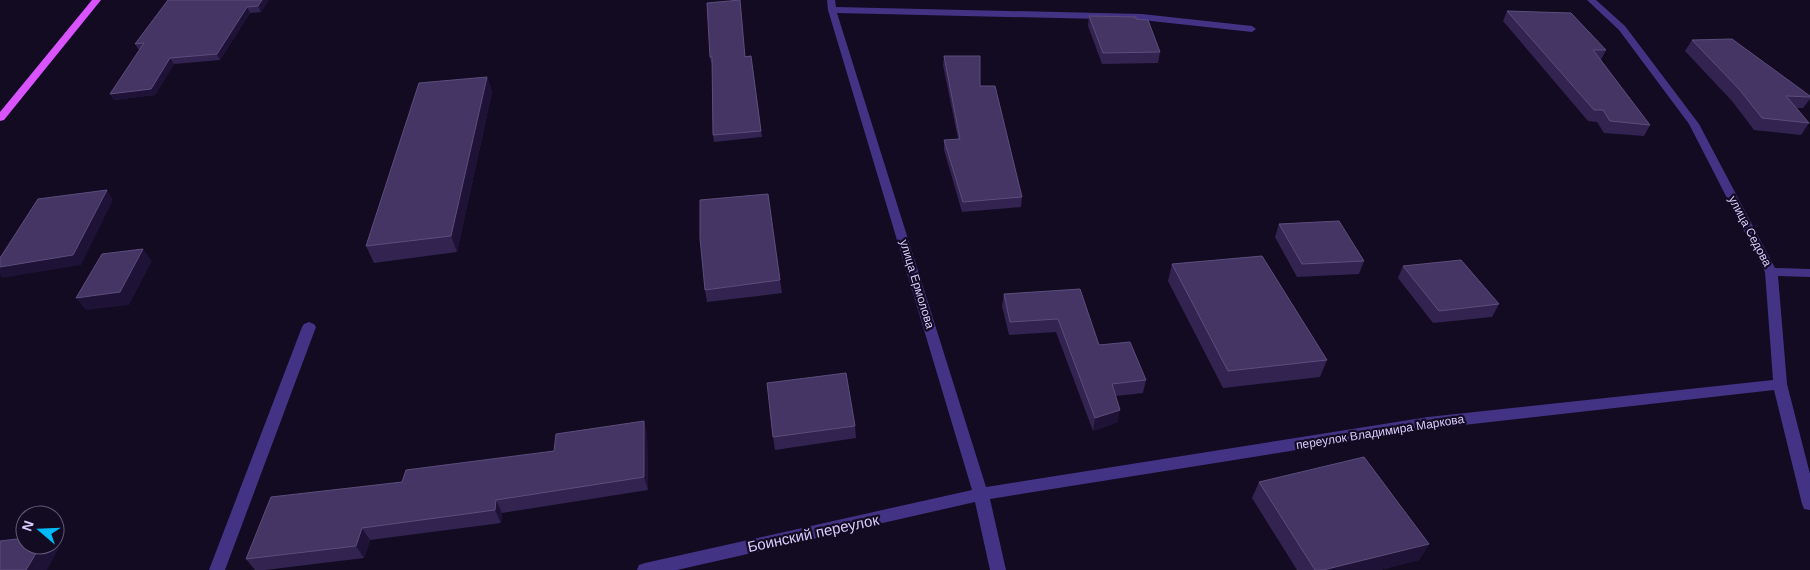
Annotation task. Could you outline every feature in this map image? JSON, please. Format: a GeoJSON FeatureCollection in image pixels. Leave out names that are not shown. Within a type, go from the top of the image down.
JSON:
{"type":"FeatureCollection","features":[{"type":"Feature","properties":{"kind":"main road"},"geometry":{"type":"LineString","coordinates":[[0,118],[96,0]]}},
{"type":"Feature","properties":{"kind":"street","name":"улица Седова"},"geometry":{"type":"LineString","coordinates":[[1591,0],[1622,28],[1694,124],[1771,272],[1780,384],[1810,504]]}},
{"type":"Feature","properties":{"kind":"street"},"geometry":{"type":"LineString","coordinates":[[831,5],[1142,17],[1252,29]]}},
{"type":"Feature","properties":{"kind":"street","name":"улица Ермолова"},"geometry":{"type":"LineString","coordinates":[[831,5],[982,494],[998,570]]}},
{"type":"Feature","properties":{"kind":"street"},"geometry":{"type":"LineString","coordinates":[[1771,272],[1810,273]]}},
{"type":"Feature","properties":{"kind":"street"},"geometry":{"type":"LineString","coordinates":[[217,570],[309,327]]}},
{"type":"Feature","properties":{"kind":"street","name":"переулок Владимира Маркова"},"geometry":{"type":"LineString","coordinates":[[982,494],[1428,423],[1780,384]]}},
{"type":"Feature","properties":{"kind":"street","name":"Боинский переулок"},"geometry":{"type":"LineString","coordinates":[[645,570],[982,494]]}},
{"type":"Feature","properties":{"kind":"building"},"geometry":{"type":"Polygon","coordinates":[[[168,0],[262,0],[258,6],[247,7],[217,54],[170,58],[151,89],[110,94],[144,43],[135,44],[168,0]]]}},
{"type":"Feature","properties":{"kind":"building"},"geometry":{"type":"Polygon","coordinates":[[[740,0],[745,57],[751,56],[761,131],[713,135],[712,57],[710,57],[707,3],[740,0]]]}},
{"type":"Feature","properties":{"kind":"building"},"geometry":{"type":"Polygon","coordinates":[[[1507,11],[1571,13],[1606,50],[1593,50],[1650,125],[1610,121],[1603,110],[1594,110],[1507,11]]]}},
{"type":"Feature","properties":{"kind":"building"},"geometry":{"type":"Polygon","coordinates":[[[1089,16],[1136,17],[1136,19],[1148,20],[1160,52],[1103,53],[1089,16]]]}},
{"type":"Feature","properties":{"kind":"building"},"geometry":{"type":"Polygon","coordinates":[[[1732,39],[1810,96],[1786,96],[1809,123],[1762,118],[1739,89],[1692,40],[1732,39]]]}},
{"type":"Feature","properties":{"kind":"building"},"geometry":{"type":"Polygon","coordinates":[[[944,56],[980,56],[980,86],[995,86],[1022,197],[963,202],[944,140],[960,139],[944,56]]]}},
{"type":"Feature","properties":{"kind":"building"},"geometry":{"type":"Polygon","coordinates":[[[487,77],[451,236],[366,246],[419,83],[487,77]]]}},
{"type":"Feature","properties":{"kind":"building"},"geometry":{"type":"Polygon","coordinates":[[[107,190],[73,255],[0,267],[0,258],[38,199],[107,190]]]}},
{"type":"Feature","properties":{"kind":"building"},"geometry":{"type":"Polygon","coordinates":[[[768,194],[780,280],[705,290],[700,238],[700,200],[768,194]]]}},
{"type":"Feature","properties":{"kind":"building"},"geometry":{"type":"Polygon","coordinates":[[[1339,221],[1364,261],[1302,264],[1279,224],[1339,221]]]}},
{"type":"Feature","properties":{"kind":"building"},"geometry":{"type":"Polygon","coordinates":[[[143,249],[120,292],[76,298],[102,254],[143,249]]]}},
{"type":"Feature","properties":{"kind":"building"},"geometry":{"type":"Polygon","coordinates":[[[1262,256],[1327,360],[1228,371],[1172,264],[1262,256]]]}},
{"type":"Feature","properties":{"kind":"building"},"geometry":{"type":"Polygon","coordinates":[[[1461,260],[1499,304],[1439,311],[1403,266],[1461,260]]]}},
{"type":"Feature","properties":{"kind":"building"},"geometry":{"type":"Polygon","coordinates":[[[1080,289],[1099,345],[1130,342],[1146,380],[1112,384],[1120,410],[1095,418],[1058,319],[1010,322],[1004,294],[1080,289]]]}},
{"type":"Feature","properties":{"kind":"building"},"geometry":{"type":"Polygon","coordinates":[[[846,373],[855,426],[773,437],[767,383],[846,373]]]}},
{"type":"Feature","properties":{"kind":"building"},"geometry":{"type":"Polygon","coordinates":[[[644,421],[644,477],[496,500],[495,510],[362,528],[356,546],[246,559],[271,497],[402,482],[406,470],[554,451],[556,434],[644,421]]]}},
{"type":"Feature","properties":{"kind":"building"},"geometry":{"type":"Polygon","coordinates":[[[1364,457],[1429,544],[1323,570],[1315,570],[1259,482],[1364,457]]]}},
{"type":"Feature","properties":{"kind":"building"},"geometry":{"type":"Polygon","coordinates":[[[15,539],[15,555],[35,555],[26,570],[0,570],[0,541],[15,539]]]}}]}
